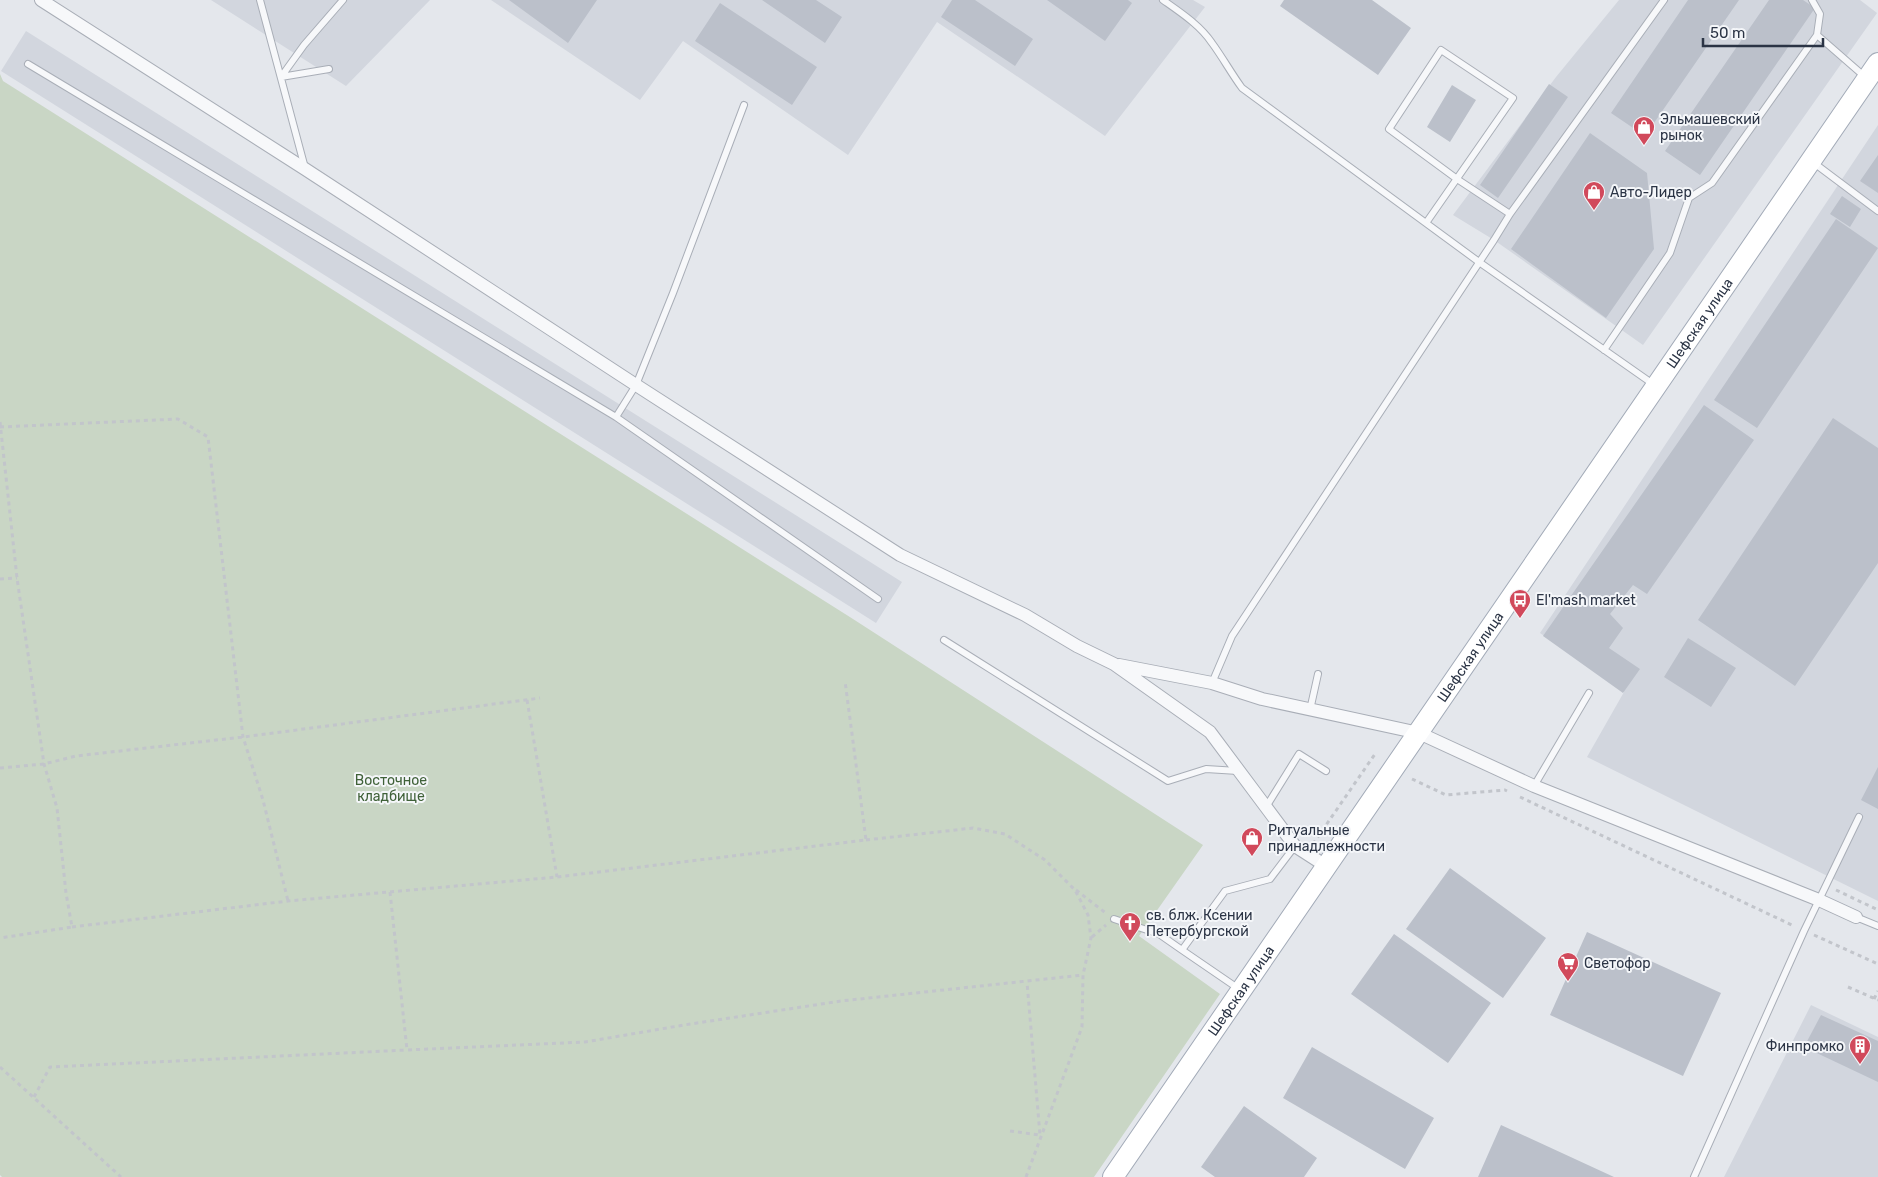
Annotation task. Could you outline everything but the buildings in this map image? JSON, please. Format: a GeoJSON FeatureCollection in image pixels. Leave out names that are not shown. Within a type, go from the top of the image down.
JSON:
{"type":"FeatureCollection","features":[{"type":"Feature","properties":{"kind":"main road","name":"Шефская улица"},"geometry":{"type":"LineString","coordinates":[[1113,1177],[1873,71]]}},
{"type":"Feature","properties":{"kind":"street"},"geometry":{"type":"LineString","coordinates":[[41,0],[305,168],[900,555],[1025,615],[1077,646],[1114,664],[1210,732],[1295,846],[1326,866]]}},
{"type":"Feature","properties":{"kind":"street"},"geometry":{"type":"LineString","coordinates":[[1114,664],[1212,683],[1262,699],[1419,733],[1534,786],[1819,900],[1856,917]]}},
{"type":"Feature","properties":{"kind":"lane"},"geometry":{"type":"LineString","coordinates":[[260,0],[305,168]]}},
{"type":"Feature","properties":{"kind":"lane"},"geometry":{"type":"LineString","coordinates":[[281,77],[304,45],[343,0]]}},
{"type":"Feature","properties":{"kind":"lane"},"geometry":{"type":"LineString","coordinates":[[1163,0],[1185,15],[1212,42],[1226,67],[1242,88],[1479,262],[1656,386]]}},
{"type":"Feature","properties":{"kind":"lane"},"geometry":{"type":"LineString","coordinates":[[1212,683],[1232,636],[1510,214],[1664,0]]}},
{"type":"Feature","properties":{"kind":"lane"},"geometry":{"type":"LineString","coordinates":[[1604,350],[1670,253],[1689,198],[1712,183],[1817,34],[1820,14],[1812,0]]}},
{"type":"Feature","properties":{"kind":"lane"},"geometry":{"type":"LineString","coordinates":[[1817,34],[1873,71]]}},
{"type":"Feature","properties":{"kind":"lane"},"geometry":{"type":"LineString","coordinates":[[1426,223],[1457,179],[1513,98],[1442,50],[1389,129],[1457,179],[1510,214]]}},
{"type":"Feature","properties":{"kind":"lane"},"geometry":{"type":"LineString","coordinates":[[28,64],[616,417],[878,599]]}},
{"type":"Feature","properties":{"kind":"lane"},"geometry":{"type":"LineString","coordinates":[[281,77],[330,69]]}},
{"type":"Feature","properties":{"kind":"lane"},"geometry":{"type":"LineString","coordinates":[[616,417],[636,385],[744,105]]}},
{"type":"Feature","properties":{"kind":"lane"},"geometry":{"type":"LineString","coordinates":[[1810,161],[1878,211]]}},
{"type":"Feature","properties":{"kind":"lane"},"geometry":{"type":"LineString","coordinates":[[944,640],[1168,781],[1206,770],[1238,771]]}},
{"type":"Feature","properties":{"kind":"lane"},"geometry":{"type":"LineString","coordinates":[[1310,710],[1318,674]]}},
{"type":"Feature","properties":{"kind":"lane"},"geometry":{"type":"LineString","coordinates":[[1534,786],[1588,693]]}},
{"type":"Feature","properties":{"kind":"lane"},"geometry":{"type":"LineString","coordinates":[[1266,807],[1299,754],[1326,771]]}},
{"type":"Feature","properties":{"kind":"lane"},"geometry":{"type":"LineString","coordinates":[[1694,1177],[1804,931],[1859,817]]}},
{"type":"Feature","properties":{"kind":"lane"},"geometry":{"type":"LineString","coordinates":[[1182,950],[1225,891],[1270,879],[1295,846]]}},
{"type":"Feature","properties":{"kind":"lane"},"geometry":{"type":"LineString","coordinates":[[1856,917],[1878,926]]}},
{"type":"Feature","properties":{"kind":"lane"},"geometry":{"type":"LineString","coordinates":[[1114,919],[1158,934],[1241,990]]}},
{"type":"Feature","properties":{"kind":"path"},"geometry":{"type":"LineString","coordinates":[[0,427],[178,419],[208,436],[243,737],[263,800],[288,901]]}},
{"type":"Feature","properties":{"kind":"path"},"geometry":{"type":"LineString","coordinates":[[0,422],[17,578],[44,764],[57,808],[66,893],[72,927]]}},
{"type":"Feature","properties":{"kind":"path"},"geometry":{"type":"LineString","coordinates":[[0,579],[17,578]]}},
{"type":"Feature","properties":{"kind":"path"},"geometry":{"type":"LineString","coordinates":[[845,681],[866,840]]}},
{"type":"Feature","properties":{"kind":"path"},"geometry":{"type":"LineString","coordinates":[[0,768],[44,764],[76,756],[243,737],[540,698]]}},
{"type":"Feature","properties":{"kind":"path"},"geometry":{"type":"LineString","coordinates":[[527,700],[557,877]]}},
{"type":"Feature","properties":{"kind":"path"},"geometry":{"type":"LineString","coordinates":[[1307,853],[1375,754]]}},
{"type":"Feature","properties":{"kind":"path"},"geometry":{"type":"LineString","coordinates":[[1412,779],[1446,795],[1505,790],[1878,964]]}},
{"type":"Feature","properties":{"kind":"path"},"geometry":{"type":"LineString","coordinates":[[0,938],[72,927],[288,901],[557,877],[973,828],[1005,834],[1045,860],[1075,890],[1114,919],[1091,938]]}},
{"type":"Feature","properties":{"kind":"path"},"geometry":{"type":"LineString","coordinates":[[1826,885],[1878,910]]}},
{"type":"Feature","properties":{"kind":"path"},"geometry":{"type":"LineString","coordinates":[[1026,1177],[1040,1135],[1082,1027],[1083,975],[1091,938],[1088,916],[1075,890]]}},
{"type":"Feature","properties":{"kind":"path"},"geometry":{"type":"LineString","coordinates":[[390,892],[407,1050]]}},
{"type":"Feature","properties":{"kind":"path"},"geometry":{"type":"LineString","coordinates":[[34,1097],[50,1067],[585,1042],[841,1001],[1083,975]]}},
{"type":"Feature","properties":{"kind":"path"},"geometry":{"type":"LineString","coordinates":[[1027,982],[1040,1135]]}},
{"type":"Feature","properties":{"kind":"path"},"geometry":{"type":"LineString","coordinates":[[1848,988],[1876,1000],[1878,991]]}},
{"type":"Feature","properties":{"kind":"path"},"geometry":{"type":"LineString","coordinates":[[0,1067],[121,1177]]}},
{"type":"Feature","properties":{"kind":"path"},"geometry":{"type":"LineString","coordinates":[[1010,1131],[1040,1135]]}},
{"type":"Feature","properties":{"kind":"shaded area"},"geometry":{"type":"Polygon","coordinates":[[[211,0],[430,0],[346,86],[211,0]]]}},
{"type":"Feature","properties":{"kind":"shaded area"},"geometry":{"type":"Polygon","coordinates":[[[491,0],[1193,0],[1205,7],[1105,136],[937,22],[848,155],[683,41],[640,100],[491,0]]]}},
{"type":"Feature","properties":{"kind":"shaded area","name":"Эльмашевский рынок"},"geometry":{"type":"Polygon","coordinates":[[[1619,0],[1860,0],[1877,13],[1643,345],[1494,240],[1453,215],[1556,77],[1619,0]]]}},
{"type":"Feature","properties":{"kind":"shaded area"},"geometry":{"type":"Polygon","coordinates":[[[26,31],[902,582],[876,623],[1,71],[26,31]]]}},
{"type":"Feature","properties":{"kind":"shaded area"},"geometry":{"type":"Polygon","coordinates":[[[1878,125],[1878,901],[1587,757],[1624,692],[1540,633],[1878,125]]]}},
{"type":"Feature","properties":{"kind":"shaded area"},"geometry":{"type":"Polygon","coordinates":[[[1811,1005],[1878,1037],[1878,1177],[1724,1177],[1811,1005]]]}},
{"type":"Feature","properties":{"kind":"green space","name":"Восточное кладбище"},"geometry":{"type":"Polygon","coordinates":[[[0,74],[3,81],[853,619],[1203,845],[1139,936],[1220,994],[1094,1177],[2,1177],[0,1175],[0,74]]]}},
{"type":"Feature","properties":{"kind":"place","name":"Эльмашевский рынок"},"geometry":{"type":"Point","coordinates":[1644,146]}},
{"type":"Feature","properties":{"kind":"place","name":"Авто-Лидер"},"geometry":{"type":"Point","coordinates":[1594,211]}},
{"type":"Feature","properties":{"kind":"place","name":"El'mash market"},"geometry":{"type":"Point","coordinates":[1520,619]}},
{"type":"Feature","properties":{"kind":"place","name":"Ритуальные принадлежности"},"geometry":{"type":"Point","coordinates":[1252,857]}},
{"type":"Feature","properties":{"kind":"place","name":"св. блж. Ксении Петербургской"},"geometry":{"type":"Point","coordinates":[1130,942]}},
{"type":"Feature","properties":{"kind":"place","name":"Светофор"},"geometry":{"type":"Point","coordinates":[1568,982]}},
{"type":"Feature","properties":{"kind":"place","name":"Финпромко"},"geometry":{"type":"Point","coordinates":[1860,1065]}}]}
